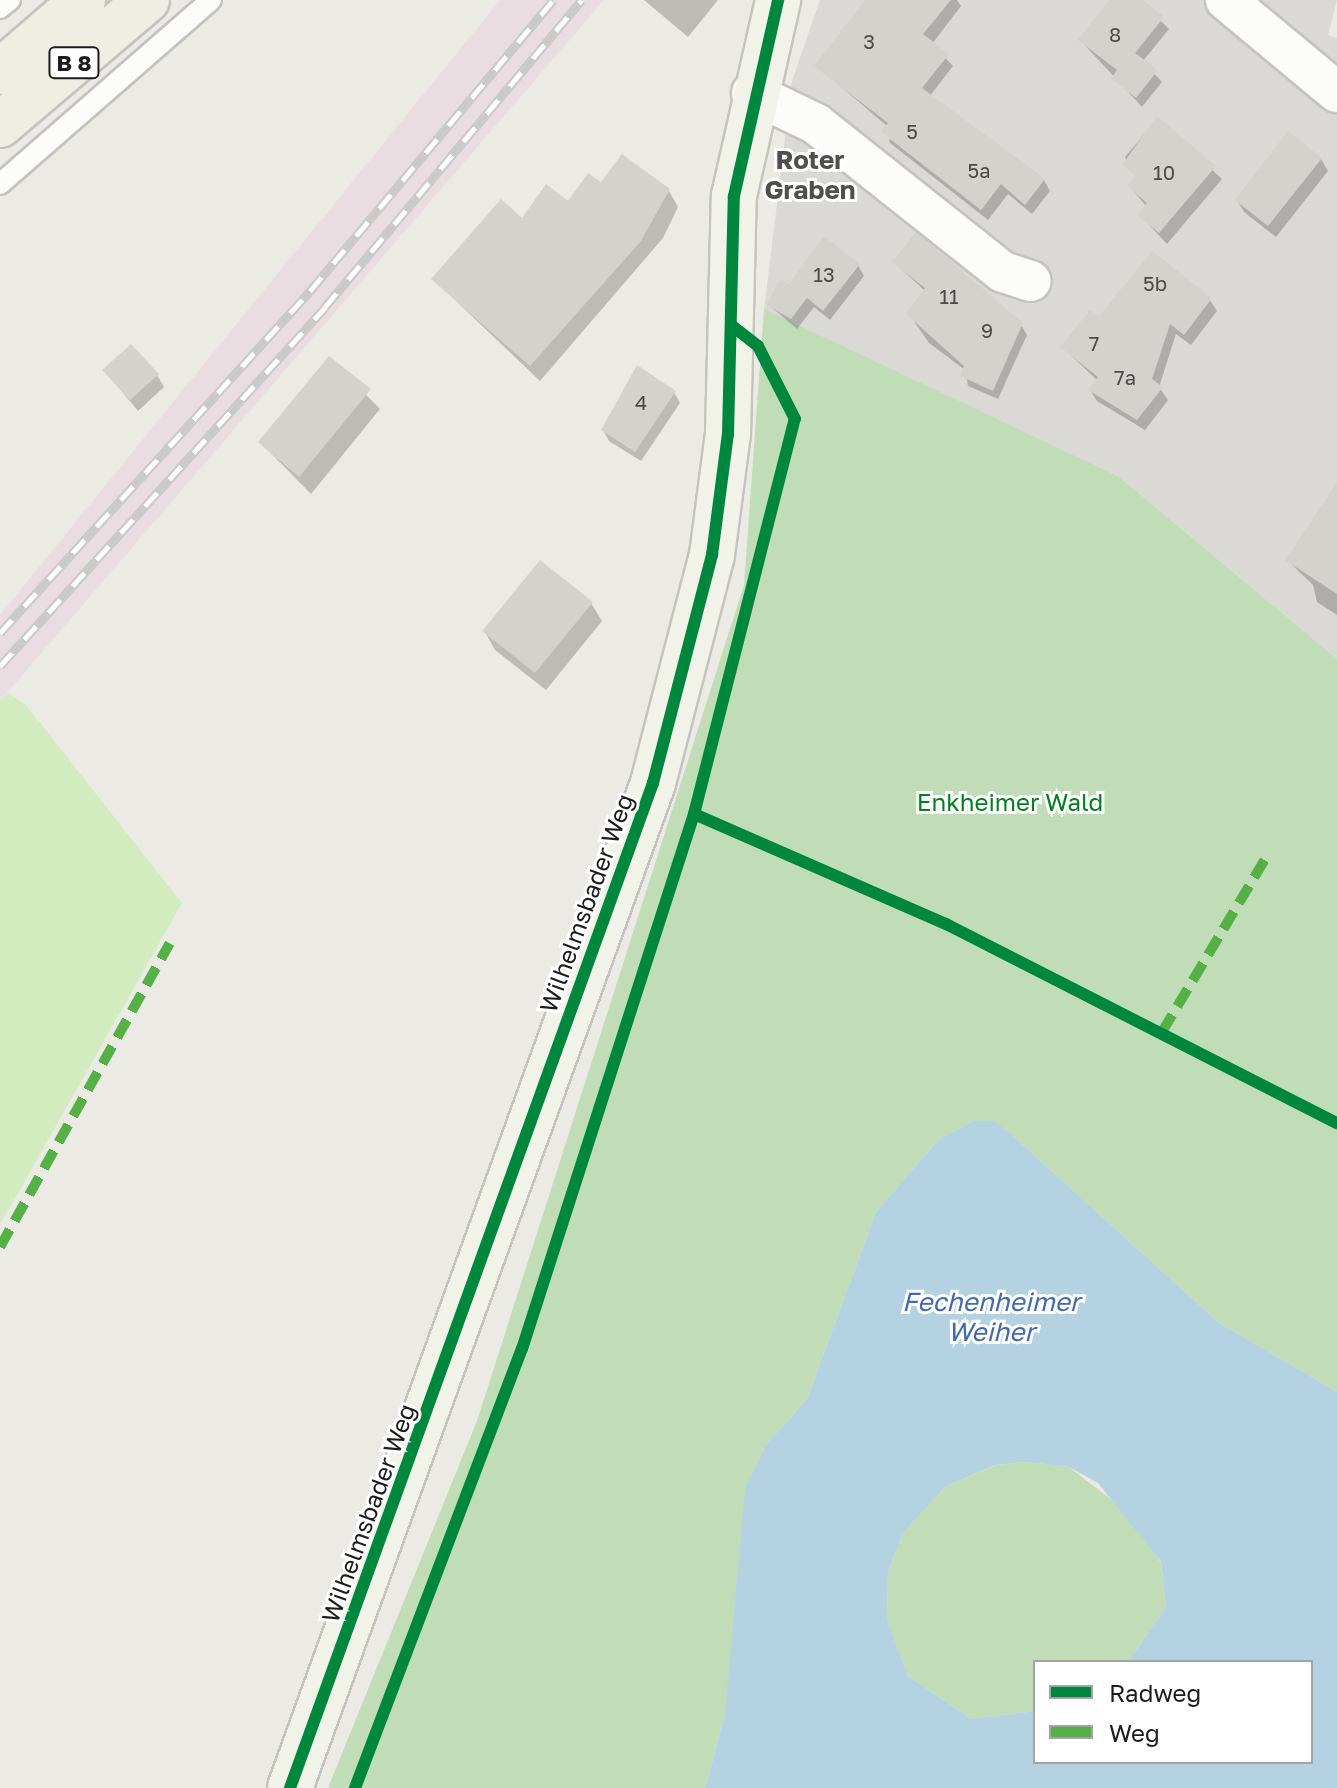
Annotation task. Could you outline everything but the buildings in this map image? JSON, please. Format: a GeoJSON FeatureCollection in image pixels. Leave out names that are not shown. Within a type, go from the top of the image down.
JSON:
{"type":"FeatureCollection","features":[{"type":"Feature","properties":{"kind":"main road","name":"B 8"},"geometry":{"type":"LineString","coordinates":[[0,72],[83,0]]}},
{"type":"Feature","properties":{"kind":"main road","name":"B 8"},"geometry":{"type":"LineString","coordinates":[[0,125],[147,0]]}},
{"type":"Feature","properties":{"kind":"street","name":"Wilhelmsbader Weg"},"geometry":{"type":"LineString","coordinates":[[290,1788],[653,783],[712,555],[728,434],[734,196],[752,93],[778,0]]}},
{"type":"Feature","properties":{"kind":"street"},"geometry":{"type":"LineString","coordinates":[[1226,0],[1337,92]]}},
{"type":"Feature","properties":{"kind":"street"},"geometry":{"type":"LineString","coordinates":[[752,93],[816,124],[1003,272],[1031,281]]}},
{"type":"Feature","properties":{"kind":"lane"},"geometry":{"type":"LineString","coordinates":[[0,8],[10,0]]}},
{"type":"Feature","properties":{"kind":"lane"},"geometry":{"type":"LineString","coordinates":[[0,184],[211,0]]}},
{"type":"Feature","properties":{"kind":"shaded area"},"geometry":{"type":"Polygon","coordinates":[[[500,0],[604,0],[0,701],[0,615],[500,0]]]}},
{"type":"Feature","properties":{"kind":"shaded area"},"geometry":{"type":"Polygon","coordinates":[[[820,0],[1337,0],[1328,35],[1337,38],[1337,659],[1118,476],[764,310],[792,81],[820,0]]]}},
{"type":"Feature","properties":{"kind":"green space","name":"Enkheimer Wald"},"geometry":{"type":"Polygon","coordinates":[[[764,309],[1118,476],[1337,659],[1337,1392],[1218,1322],[1013,1136],[973,1121],[938,1140],[876,1212],[807,1399],[766,1445],[725,1714],[705,1788],[328,1788],[477,1421],[744,585],[764,309]]]}},
{"type":"Feature","properties":{"kind":"green space"},"geometry":{"type":"Polygon","coordinates":[[[8,693],[26,705],[182,903],[0,1225],[0,701],[8,693]]]}},
{"type":"Feature","properties":{"kind":"green space"},"geometry":{"type":"Polygon","coordinates":[[[1027,1462],[1069,1467],[1126,1511],[1161,1563],[1166,1607],[1129,1660],[1033,1660],[1033,1711],[971,1719],[908,1676],[887,1621],[888,1572],[903,1533],[945,1487],[996,1465],[1027,1462]]]}},
{"type":"Feature","properties":{"kind":"water","name":"Fechenheimer Weiher"},"geometry":{"type":"Polygon","coordinates":[[[973,1121],[994,1121],[1218,1322],[1337,1392],[1337,1788],[705,1788],[725,1714],[745,1489],[766,1445],[807,1399],[876,1212],[938,1140],[973,1121]],[[1027,1462],[995,1465],[945,1487],[903,1533],[888,1572],[887,1620],[908,1676],[971,1719],[1033,1711],[1033,1764],[1313,1764],[1313,1660],[1129,1660],[1166,1607],[1161,1562],[1098,1483],[1069,1467],[1027,1462]]]}},
{"type":"Feature","properties":{"kind":"railway"},"geometry":{"type":"LineString","coordinates":[[0,633],[310,291],[553,0]]}},
{"type":"Feature","properties":{"kind":"railway"},"geometry":{"type":"LineString","coordinates":[[0,666],[325,307],[582,0]]}},
{"type":"Feature","properties":{"kind":"marked path"},"geometry":{"type":"LineString","coordinates":[[1162,1032],[1268,854]]}},
{"type":"Feature","properties":{"kind":"marked path"},"geometry":{"type":"LineString","coordinates":[[0,1247],[170,943]]}},
{"type":"Feature","properties":{"kind":"cycle path"},"geometry":{"type":"LineString","coordinates":[[290,1788],[653,783],[712,555],[728,434],[734,196],[778,0]]}},
{"type":"Feature","properties":{"kind":"cycle path"},"geometry":{"type":"LineString","coordinates":[[355,1788],[522,1349],[694,814],[795,419],[758,346],[734,327]]}},
{"type":"Feature","properties":{"kind":"cycle path"},"geometry":{"type":"LineString","coordinates":[[694,814],[946,924],[1337,1123]]}},
{"type":"Feature","properties":{"kind":"district","name":"Roter Graben"},"geometry":{"type":"Point","coordinates":[810,175]}}]}
